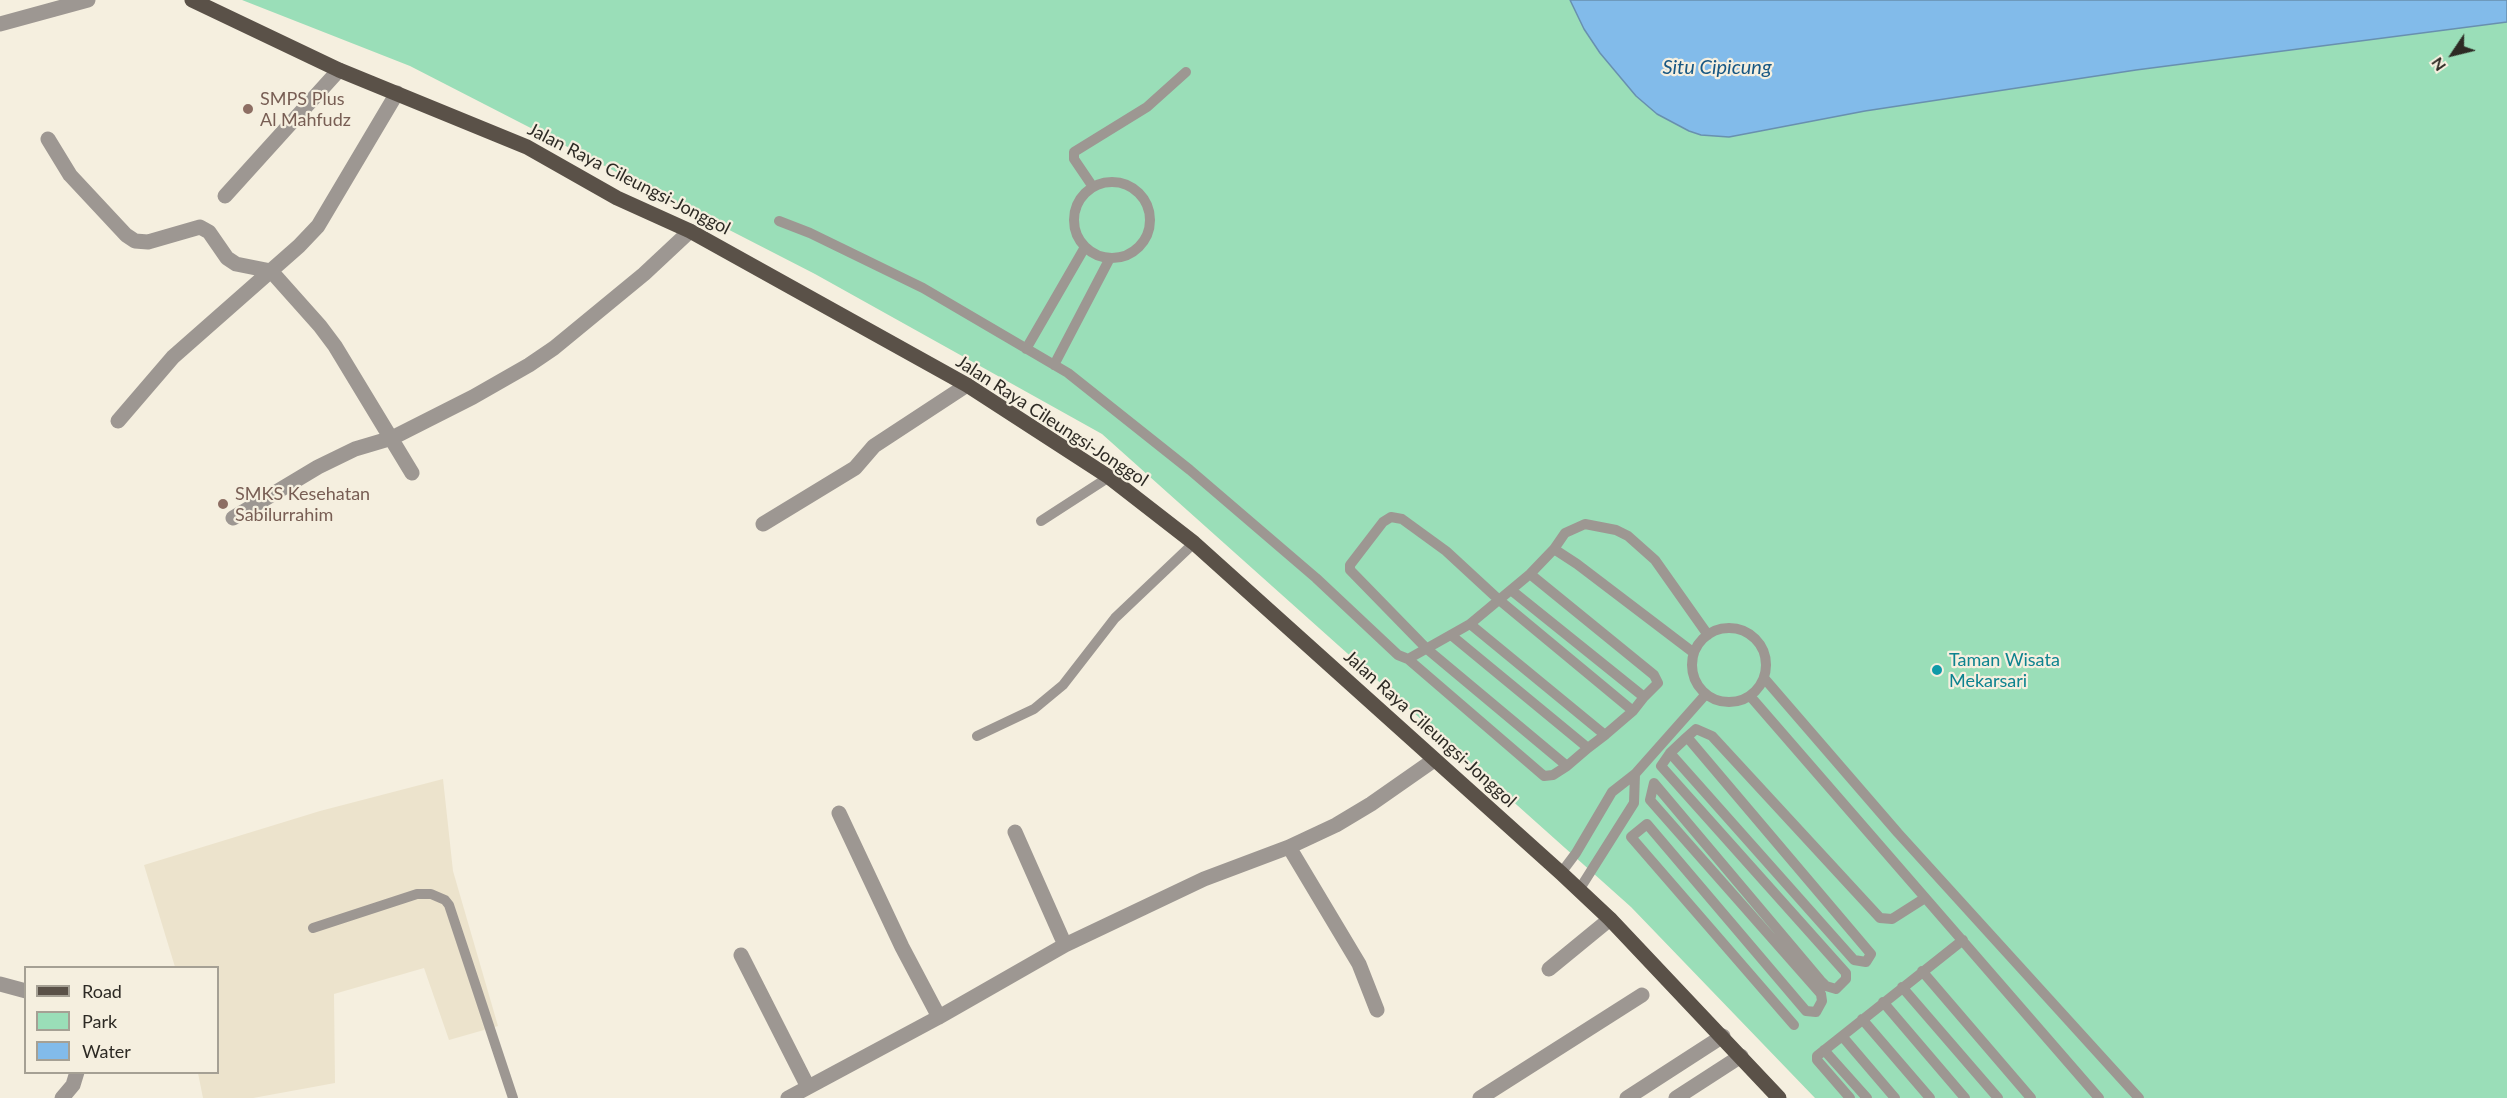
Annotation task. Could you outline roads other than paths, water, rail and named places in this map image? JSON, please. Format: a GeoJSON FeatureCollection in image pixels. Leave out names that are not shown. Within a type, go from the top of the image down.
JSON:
{"type":"FeatureCollection","features":[{"type":"Feature","properties":{"kind":"main road","name":"Jalan Raya Cileungsi-Jonggol"},"geometry":{"type":"LineString","coordinates":[[192,0],[339,70],[527,147],[617,198],[690,231],[967,385],[1109,477],[1194,543],[1561,873],[1610,919],[1723,1036],[1779,1098]]}},
{"type":"Feature","properties":{"kind":"street"},"geometry":{"type":"LineString","coordinates":[[0,24],[74,6],[88,0]]}},
{"type":"Feature","properties":{"kind":"street"},"geometry":{"type":"LineString","coordinates":[[225,196],[339,70]]}},
{"type":"Feature","properties":{"kind":"street"},"geometry":{"type":"LineString","coordinates":[[118,421],[173,357],[271,271],[318,226],[397,93]]}},
{"type":"Feature","properties":{"kind":"street"},"geometry":{"type":"LineString","coordinates":[[48,139],[70,176],[126,235],[135,241],[148,242],[200,227],[209,232],[227,258],[236,264],[271,271],[335,346],[393,438],[412,473]]}},
{"type":"Feature","properties":{"kind":"street"},"geometry":{"type":"LineString","coordinates":[[233,518],[355,449],[393,438],[473,397],[554,348],[644,274],[690,231]]}},
{"type":"Feature","properties":{"kind":"street"},"geometry":{"type":"LineString","coordinates":[[763,525],[855,468],[874,446],[967,385]]}},
{"type":"Feature","properties":{"kind":"street"},"geometry":{"type":"LineString","coordinates":[[788,1098],[939,1017],[1065,945],[1204,879],[1289,847],[1371,804],[1434,760]]}},
{"type":"Feature","properties":{"kind":"street"},"geometry":{"type":"LineString","coordinates":[[839,813],[902,947],[939,1017]]}},
{"type":"Feature","properties":{"kind":"street"},"geometry":{"type":"LineString","coordinates":[[1015,832],[1065,945]]}},
{"type":"Feature","properties":{"kind":"street"},"geometry":{"type":"LineString","coordinates":[[1289,847],[1348,943],[1377,1010]]}},
{"type":"Feature","properties":{"kind":"street"},"geometry":{"type":"LineString","coordinates":[[1549,969],[1610,919]]}},
{"type":"Feature","properties":{"kind":"street"},"geometry":{"type":"LineString","coordinates":[[741,955],[808,1087]]}},
{"type":"Feature","properties":{"kind":"street"},"geometry":{"type":"LineString","coordinates":[[0,984],[24,990]]}},
{"type":"Feature","properties":{"kind":"street"},"geometry":{"type":"LineString","coordinates":[[1480,1098],[1642,995]]}},
{"type":"Feature","properties":{"kind":"street"},"geometry":{"type":"LineString","coordinates":[[1627,1098],[1723,1036]]}},
{"type":"Feature","properties":{"kind":"street"},"geometry":{"type":"LineString","coordinates":[[1676,1098],[1741,1056]]}},
{"type":"Feature","properties":{"kind":"street"},"geometry":{"type":"LineString","coordinates":[[62,1098],[73,1085],[76,1074]]}},
{"type":"Feature","properties":{"kind":"lane"},"geometry":{"type":"LineString","coordinates":[[1093,187],[1074,159],[1074,152],[1147,107],[1186,72]]}},
{"type":"Feature","properties":{"kind":"lane"},"geometry":{"type":"LineString","coordinates":[[1110,182],[1129,186],[1144,199],[1149,212],[1149,231],[1139,248],[1128,255],[1110,258],[1096,255],[1085,247],[1076,232],[1075,216],[1080,200],[1093,187],[1110,182]]}},
{"type":"Feature","properties":{"kind":"lane"},"geometry":{"type":"LineString","coordinates":[[779,221],[810,233],[923,288],[1068,373],[1190,470],[1316,578],[1398,655],[1408,659],[1544,776],[1553,775],[1567,766],[1633,711],[1658,683],[1654,675],[1530,574]]}},
{"type":"Feature","properties":{"kind":"lane"},"geometry":{"type":"LineString","coordinates":[[1026,349],[1085,247]]}},
{"type":"Feature","properties":{"kind":"lane"},"geometry":{"type":"LineString","coordinates":[[1054,365],[1110,258]]}},
{"type":"Feature","properties":{"kind":"lane"},"geometry":{"type":"LineString","coordinates":[[1041,521],[1109,477]]}},
{"type":"Feature","properties":{"kind":"lane"},"geometry":{"type":"LineString","coordinates":[[1567,766],[1427,649],[1350,570],[1350,565],[1386,519],[1392,517],[1402,519],[1446,551],[1498,599],[1633,711]]}},
{"type":"Feature","properties":{"kind":"lane"},"geometry":{"type":"LineString","coordinates":[[1408,659],[1470,624],[1530,574],[1554,549],[1565,533],[1585,524],[1616,530],[1628,536],[1655,560],[1708,635]]}},
{"type":"Feature","properties":{"kind":"lane"},"geometry":{"type":"LineString","coordinates":[[977,736],[1034,709],[1063,685],[1115,618],[1194,543]]}},
{"type":"Feature","properties":{"kind":"lane"},"geometry":{"type":"LineString","coordinates":[[1554,549],[1578,564],[1694,653]]}},
{"type":"Feature","properties":{"kind":"lane"},"geometry":{"type":"LineString","coordinates":[[1510,590],[1644,697]]}},
{"type":"Feature","properties":{"kind":"lane"},"geometry":{"type":"LineString","coordinates":[[1470,624],[1605,735]]}},
{"type":"Feature","properties":{"kind":"lane"},"geometry":{"type":"LineString","coordinates":[[1729,628],[1740,630],[1759,643],[1766,664],[1764,678],[1750,696],[1725,701],[1706,693],[1695,678],[1692,666],[1694,653],[1702,639],[1708,635],[1729,628]]}},
{"type":"Feature","properties":{"kind":"lane"},"geometry":{"type":"LineString","coordinates":[[1451,634],[1588,748]]}},
{"type":"Feature","properties":{"kind":"lane"},"geometry":{"type":"LineString","coordinates":[[1764,678],[1898,833],[2139,1098]]}},
{"type":"Feature","properties":{"kind":"lane"},"geometry":{"type":"LineString","coordinates":[[1561,873],[1576,853],[1612,792],[1635,774],[1706,693]]}},
{"type":"Feature","properties":{"kind":"lane"},"geometry":{"type":"LineString","coordinates":[[1750,696],[2099,1098]]}},
{"type":"Feature","properties":{"kind":"lane"},"geometry":{"type":"LineString","coordinates":[[1794,1025],[1631,837],[1647,824],[1654,783],[1661,766],[1670,753],[1696,729],[1712,736],[1880,918],[1892,919],[1925,898]]}},
{"type":"Feature","properties":{"kind":"lane"},"geometry":{"type":"LineString","coordinates":[[1670,753],[1854,960],[1869,961],[1870,950],[1687,737]]}},
{"type":"Feature","properties":{"kind":"lane"},"geometry":{"type":"LineString","coordinates":[[1654,783],[1821,981],[1833,989],[1838,988],[1846,979],[1846,974],[1661,766]]}},
{"type":"Feature","properties":{"kind":"lane"},"geometry":{"type":"LineString","coordinates":[[1579,890],[1634,803],[1635,774]]}},
{"type":"Feature","properties":{"kind":"lane"},"geometry":{"type":"LineString","coordinates":[[1647,824],[1806,1011],[1815,1012],[1822,1001],[1821,994],[1650,800]]}},
{"type":"Feature","properties":{"kind":"lane"},"geometry":{"type":"LineString","coordinates":[[313,928],[417,894],[431,894],[445,900],[449,905],[513,1098]]}},
{"type":"Feature","properties":{"kind":"lane"},"geometry":{"type":"LineString","coordinates":[[1850,1098],[1817,1060],[1817,1056],[1963,940]]}},
{"type":"Feature","properties":{"kind":"lane"},"geometry":{"type":"LineString","coordinates":[[1922,971],[2031,1098]]}},
{"type":"Feature","properties":{"kind":"lane"},"geometry":{"type":"LineString","coordinates":[[1902,987],[1998,1098]]}},
{"type":"Feature","properties":{"kind":"lane"},"geometry":{"type":"LineString","coordinates":[[1883,1002],[1965,1098]]}},
{"type":"Feature","properties":{"kind":"lane"},"geometry":{"type":"LineString","coordinates":[[1862,1019],[1930,1098]]}},
{"type":"Feature","properties":{"kind":"lane"},"geometry":{"type":"LineString","coordinates":[[1842,1036],[1895,1098]]}},
{"type":"Feature","properties":{"kind":"lane"},"geometry":{"type":"LineString","coordinates":[[1824,1050],[1867,1098]]}},
{"type":"Feature","properties":{"kind":"water","name":"Situ Cipicung"},"geometry":{"type":"Polygon","coordinates":[[[1570,0],[2507,0],[2507,22],[2136,70],[1865,111],[1729,137],[1701,135],[1689,131],[1657,114],[1636,96],[1600,53],[1584,29],[1570,0]]]}},
{"type":"Feature","properties":{"kind":"place","name":"SMPS Plus Al Mahfudz"},"geometry":{"type":"Point","coordinates":[248,109]}},
{"type":"Feature","properties":{"kind":"place","name":"SMKS Kesehatan Sabilurrahim"},"geometry":{"type":"Point","coordinates":[223,504]}},
{"type":"Feature","properties":{"kind":"place","name":"Taman Wisata Mekarsari"},"geometry":{"type":"Point","coordinates":[1937,670]}}]}
